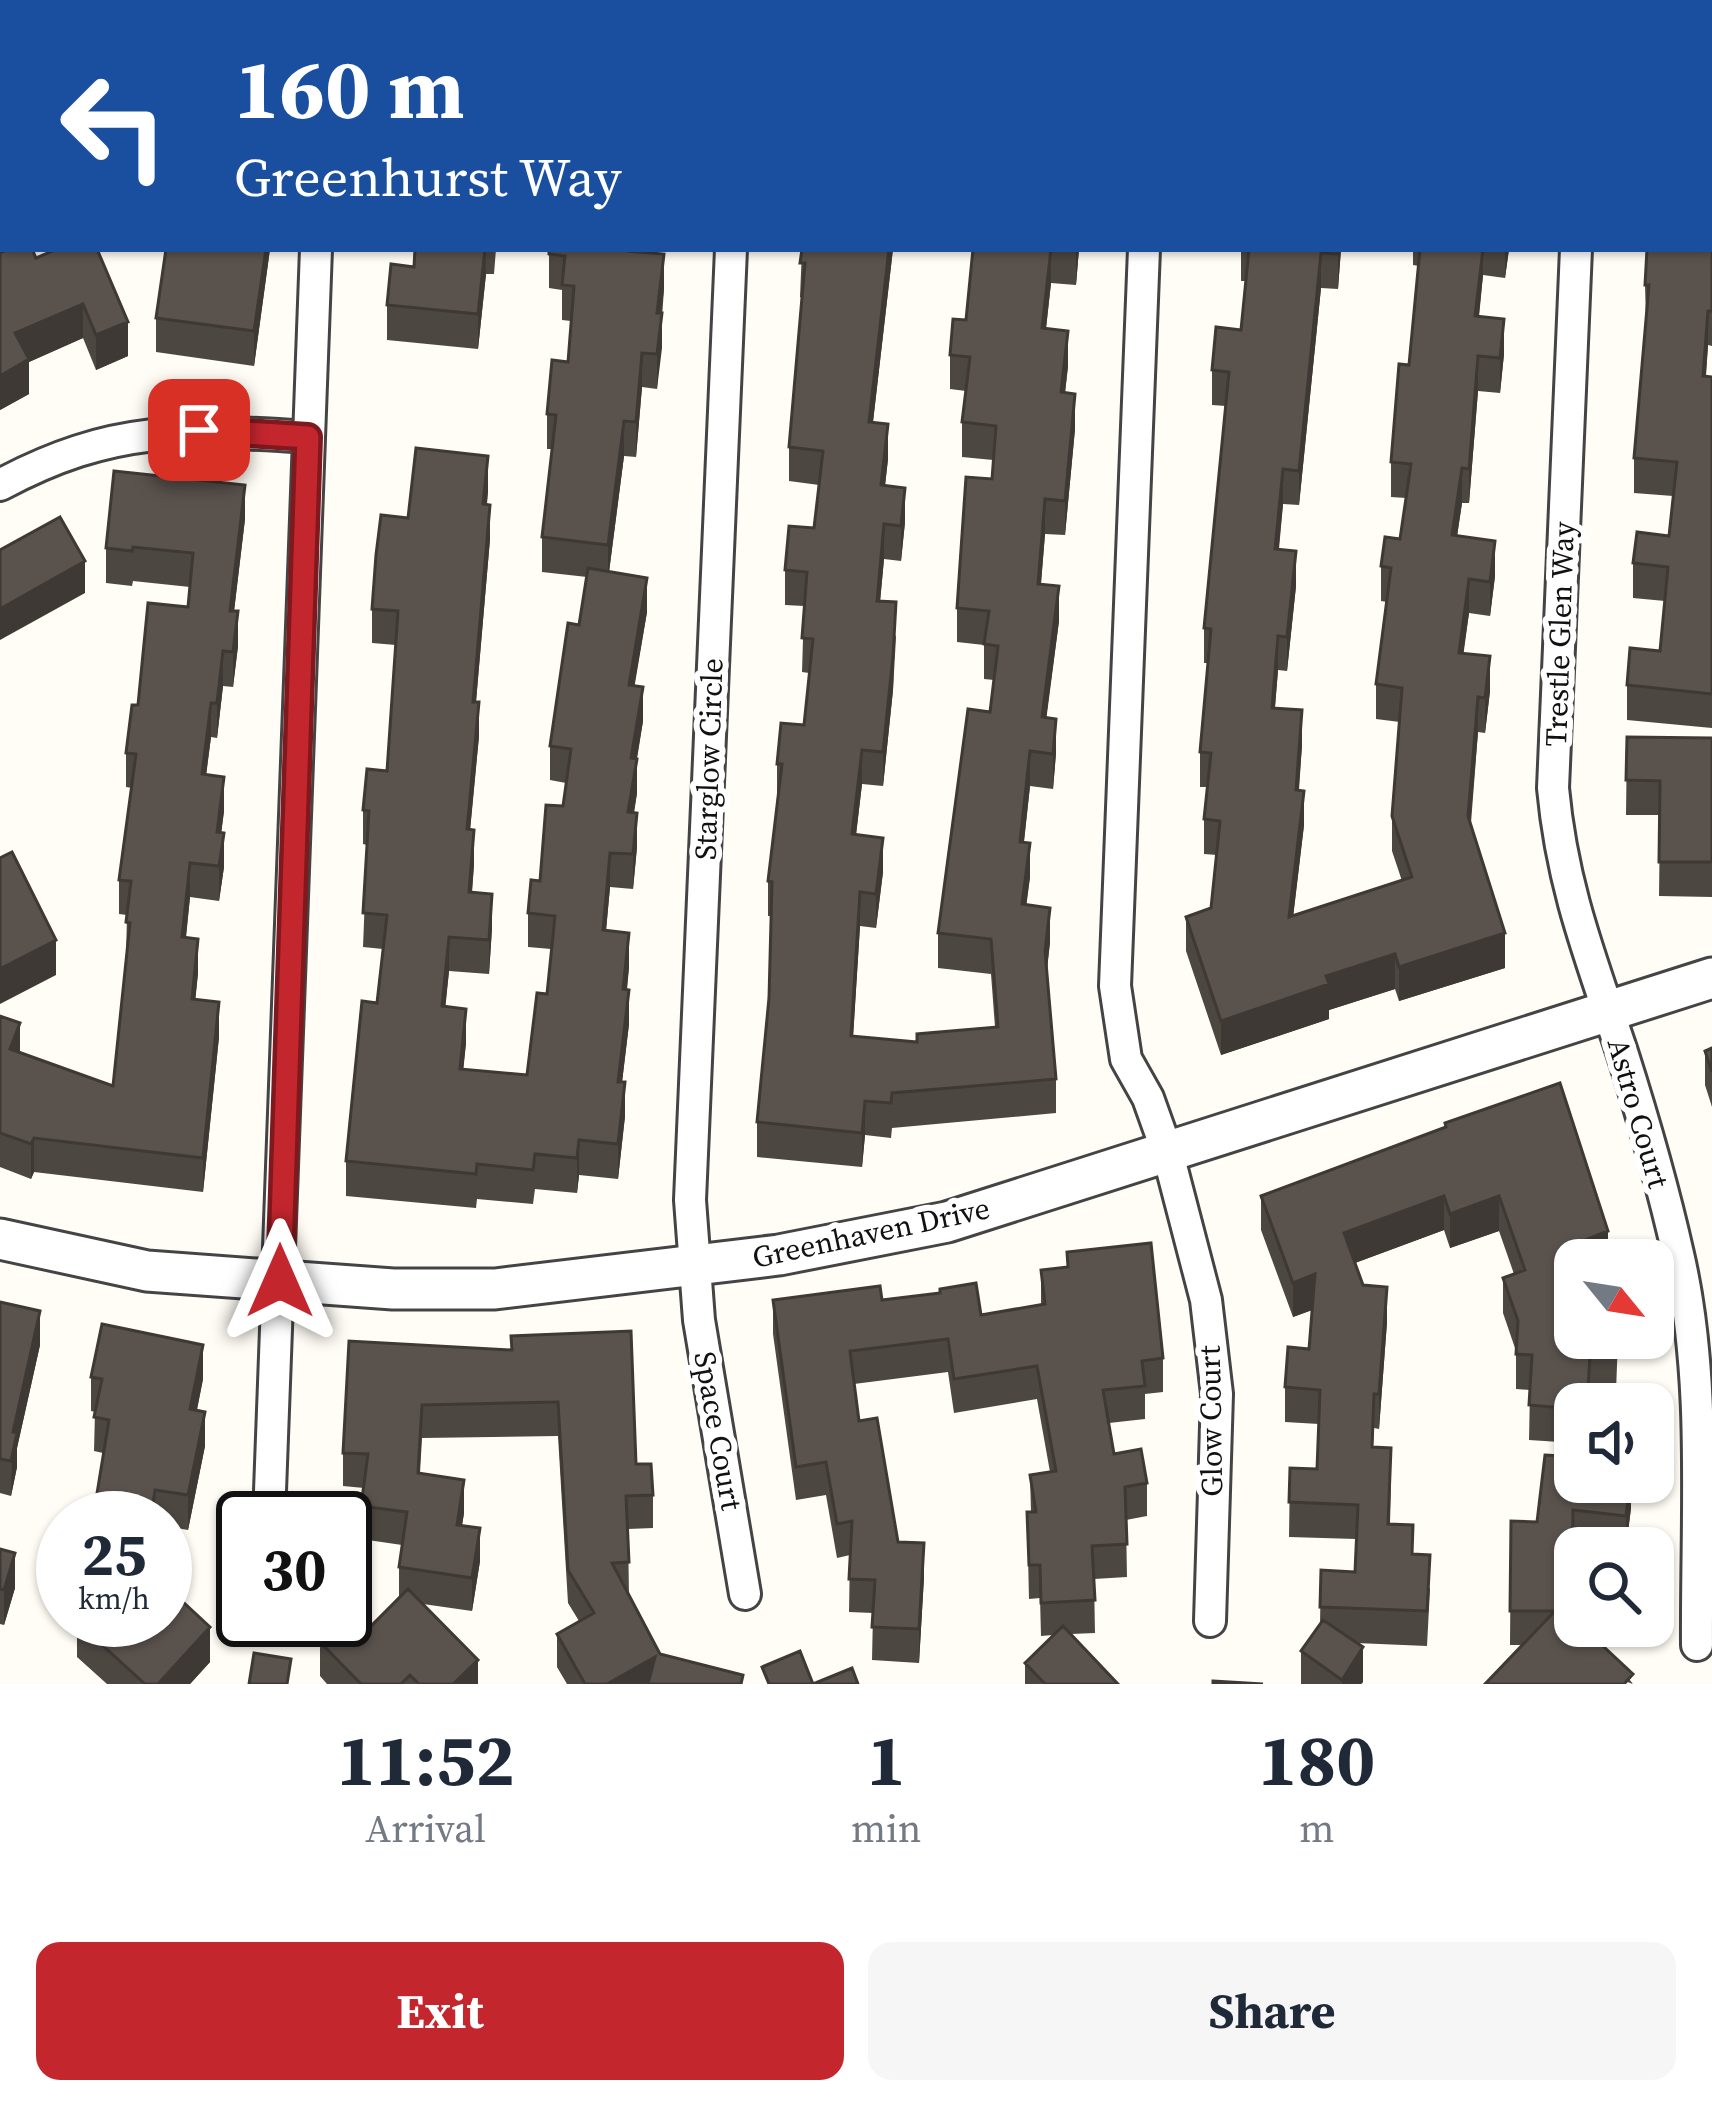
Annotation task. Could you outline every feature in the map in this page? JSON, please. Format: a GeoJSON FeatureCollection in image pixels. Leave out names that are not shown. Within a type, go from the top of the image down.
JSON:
{"type":"FeatureCollection","features":[{"type":"Feature","properties":{"kind":"street"},"geometry":{"type":"LineString","coordinates":[[270,1491],[316,252]]}},
{"type":"Feature","properties":{"kind":"street","name":"Starglow Circle"},"geometry":{"type":"LineString","coordinates":[[694,1268],[690,1200],[730,252]]}},
{"type":"Feature","properties":{"kind":"street"},"geometry":{"type":"LineString","coordinates":[[1144,252],[1115,986],[1126,1059],[1148,1099],[1168,1154]]}},
{"type":"Feature","properties":{"kind":"street","name":"Trestle Glen Way"},"geometry":{"type":"LineString","coordinates":[[1576,252],[1553,788],[1570,903],[1608,1011]]}},
{"type":"Feature","properties":{"kind":"street"},"geometry":{"type":"LineString","coordinates":[[0,485],[87,447],[149,433],[199,430],[308,437]]}},
{"type":"Feature","properties":{"kind":"street","name":"Greenhaven Drive"},"geometry":{"type":"LineString","coordinates":[[0,1239],[147,1271],[280,1281],[495,1289],[694,1268],[947,1222],[1712,978]]}},
{"type":"Feature","properties":{"kind":"street","name":"Astro Court"},"geometry":{"type":"LineString","coordinates":[[1608,1011],[1678,1253],[1689,1311],[1697,1645]]}},
{"type":"Feature","properties":{"kind":"street","name":"Glow Court"},"geometry":{"type":"LineString","coordinates":[[1168,1154],[1206,1300],[1217,1394],[1210,1621]]}},
{"type":"Feature","properties":{"kind":"street","name":"Space Court"},"geometry":{"type":"LineString","coordinates":[[694,1268],[745,1594]]}},
{"type":"Feature","properties":{"kind":"building"},"geometry":{"type":"Polygon","coordinates":[[[33,252],[36,258],[50,252],[98,252],[128,322],[96,335],[83,304],[15,333],[29,359],[0,376],[0,253],[33,252]]]}},
{"type":"Feature","properties":{"kind":"building"},"geometry":{"type":"Polygon","coordinates":[[[166,252],[266,252],[254,331],[156,318],[166,252]]]}},
{"type":"Feature","properties":{"kind":"building"},"geometry":{"type":"Polygon","coordinates":[[[415,252],[485,252],[478,314],[387,305],[391,264],[414,267],[415,252]]]}},
{"type":"Feature","properties":{"kind":"building"},"geometry":{"type":"Polygon","coordinates":[[[802,252],[889,252],[869,422],[888,424],[881,485],[905,488],[901,526],[884,524],[877,601],[896,602],[883,752],[862,750],[852,834],[883,838],[876,894],[860,892],[851,1036],[917,1042],[917,1034],[998,1027],[991,939],[938,933],[968,709],[990,712],[998,646],[984,644],[989,611],[957,608],[966,477],[992,479],[996,426],[962,422],[970,357],[950,355],[953,319],[966,320],[973,252],[1051,252],[1042,328],[1068,331],[1061,392],[1075,394],[1065,501],[1045,499],[1038,584],[1059,586],[1042,717],[1056,719],[1053,754],[1030,751],[1020,842],[1030,843],[1022,904],[1050,908],[1045,951],[1056,1079],[892,1093],[891,1103],[865,1101],[862,1133],[757,1122],[769,998],[772,882],[768,881],[782,764],[777,764],[781,723],[804,725],[813,639],[802,638],[807,572],[785,570],[789,526],[814,528],[823,451],[789,447],[805,263],[800,263],[802,252]]]}},
{"type":"Feature","properties":{"kind":"building"},"geometry":{"type":"Polygon","coordinates":[[[1249,252],[1338,252],[1321,253],[1299,471],[1283,469],[1275,549],[1296,551],[1287,637],[1278,636],[1272,708],[1302,710],[1296,790],[1304,791],[1289,917],[1412,877],[1392,816],[1402,688],[1376,684],[1391,568],[1381,566],[1385,537],[1400,539],[1411,464],[1391,462],[1399,364],[1409,365],[1420,252],[1483,252],[1475,316],[1504,319],[1500,358],[1478,356],[1469,469],[1462,468],[1452,535],[1495,541],[1490,582],[1469,579],[1459,653],[1490,656],[1485,698],[1478,697],[1468,816],[1505,933],[1399,967],[1395,954],[1326,976],[1329,984],[1221,1021],[1186,917],[1211,908],[1220,821],[1204,819],[1211,753],[1200,752],[1211,629],[1204,628],[1229,372],[1212,370],[1216,327],[1241,330],[1249,252]]]}},
{"type":"Feature","properties":{"kind":"building"},"geometry":{"type":"Polygon","coordinates":[[[1647,252],[1712,252],[1712,311],[1708,311],[1703,376],[1712,377],[1712,694],[1627,685],[1630,648],[1660,651],[1668,567],[1633,563],[1637,532],[1669,536],[1677,462],[1634,458],[1649,285],[1645,285],[1647,252]]]}},
{"type":"Feature","properties":{"kind":"building"},"geometry":{"type":"Polygon","coordinates":[[[549,254],[664,254],[657,354],[642,353],[636,422],[624,421],[608,545],[542,537],[556,415],[547,414],[552,360],[568,362],[574,286],[562,285],[565,256],[549,254]]]}},
{"type":"Feature","properties":{"kind":"building"},"geometry":{"type":"Polygon","coordinates":[[[416,448],[488,456],[483,504],[490,505],[473,702],[479,702],[467,829],[474,830],[469,892],[492,894],[489,940],[449,937],[442,1006],[466,1009],[460,1069],[527,1075],[537,993],[547,994],[555,916],[528,913],[531,880],[540,881],[546,805],[563,806],[571,749],[550,746],[568,623],[579,625],[588,568],[647,578],[629,685],[643,687],[631,758],[637,759],[628,812],[637,813],[633,854],[610,853],[603,930],[629,933],[623,989],[629,990],[618,1082],[625,1082],[618,1144],[579,1140],[577,1158],[535,1154],[533,1170],[477,1164],[476,1174],[346,1161],[362,1001],[377,1003],[387,915],[363,913],[367,769],[387,771],[398,611],[372,609],[376,555],[381,515],[408,518],[416,448]]]}},
{"type":"Feature","properties":{"kind":"building"},"geometry":{"type":"Polygon","coordinates":[[[114,471],[245,485],[230,611],[238,611],[233,652],[223,651],[202,774],[224,777],[217,832],[224,833],[219,866],[190,863],[182,937],[198,939],[192,999],[219,1002],[203,1158],[34,1138],[31,1144],[0,1133],[0,1016],[20,1023],[10,1049],[113,1086],[130,923],[126,922],[131,881],[119,880],[136,754],[126,753],[132,705],[138,705],[148,603],[188,607],[193,553],[106,548],[114,471]]]}},
{"type":"Feature","properties":{"kind":"building"},"geometry":{"type":"Polygon","coordinates":[[[60,517],[85,561],[0,609],[0,550],[60,517]]]}},
{"type":"Feature","properties":{"kind":"building"},"geometry":{"type":"Polygon","coordinates":[[[1627,737],[1712,738],[1712,862],[1659,862],[1660,781],[1626,780],[1627,737]]]}},
{"type":"Feature","properties":{"kind":"building"},"geometry":{"type":"Polygon","coordinates":[[[12,852],[56,940],[0,969],[0,858],[12,852]]]}},
{"type":"Feature","properties":{"kind":"building"},"geometry":{"type":"Polygon","coordinates":[[[1560,1083],[1608,1231],[1588,1239],[1554,1239],[1554,1359],[1590,1359],[1588,1383],[1554,1383],[1554,1407],[1529,1405],[1532,1355],[1516,1354],[1518,1321],[1503,1278],[1525,1270],[1499,1196],[1450,1214],[1444,1196],[1344,1233],[1363,1285],[1387,1287],[1372,1447],[1391,1448],[1388,1524],[1413,1525],[1412,1554],[1430,1555],[1427,1611],[1320,1607],[1321,1570],[1355,1572],[1358,1505],[1289,1502],[1290,1468],[1317,1469],[1320,1390],[1285,1387],[1288,1347],[1309,1349],[1315,1274],[1293,1283],[1261,1196],[1446,1127],[1445,1123],[1560,1083]]]}},
{"type":"Feature","properties":{"kind":"building"},"geometry":{"type":"Polygon","coordinates":[[[1151,1243],[1163,1358],[1142,1361],[1145,1386],[1103,1390],[1114,1454],[1141,1449],[1147,1483],[1125,1487],[1127,1544],[1092,1546],[1095,1600],[1041,1603],[1040,1565],[1029,1565],[1027,1512],[1036,1512],[1030,1475],[1056,1471],[1037,1366],[954,1379],[948,1339],[850,1351],[859,1421],[877,1418],[898,1542],[924,1543],[919,1629],[872,1627],[875,1580],[849,1579],[852,1521],[837,1524],[826,1462],[796,1467],[773,1300],[880,1286],[882,1300],[976,1283],[981,1315],[1045,1304],[1041,1270],[1068,1267],[1067,1252],[1151,1243]]]}},
{"type":"Feature","properties":{"kind":"building"},"geometry":{"type":"Polygon","coordinates":[[[0,1302],[40,1311],[11,1461],[0,1459],[0,1302]]]}},
{"type":"Feature","properties":{"kind":"building"},"geometry":{"type":"Polygon","coordinates":[[[102,1324],[203,1345],[190,1409],[205,1412],[189,1491],[97,1491],[109,1420],[94,1417],[102,1379],[91,1377],[102,1324]]]}},
{"type":"Feature","properties":{"kind":"building"},"geometry":{"type":"Polygon","coordinates":[[[631,1331],[636,1464],[651,1464],[653,1495],[626,1496],[629,1562],[612,1563],[660,1654],[743,1675],[741,1684],[648,1684],[655,1657],[607,1684],[585,1684],[557,1634],[594,1613],[568,1570],[558,1402],[422,1405],[418,1473],[464,1480],[457,1525],[480,1528],[472,1578],[399,1567],[407,1512],[372,1507],[372,1491],[363,1491],[368,1454],[343,1453],[349,1341],[512,1350],[511,1336],[631,1331]]]}},
{"type":"Feature","properties":{"kind":"building"},"geometry":{"type":"Polygon","coordinates":[[[1545,1455],[1554,1456],[1554,1503],[1628,1503],[1626,1516],[1573,1510],[1573,1527],[1554,1527],[1554,1611],[1510,1611],[1511,1521],[1537,1522],[1545,1455]]]}},
{"type":"Feature","properties":{"kind":"building"},"geometry":{"type":"Polygon","coordinates":[[[0,1549],[15,1553],[4,1590],[0,1589],[0,1549]]]}},
{"type":"Feature","properties":{"kind":"building"},"geometry":{"type":"Polygon","coordinates":[[[408,1589],[478,1660],[453,1684],[419,1684],[410,1675],[401,1684],[361,1684],[325,1647],[372,1647],[372,1625],[408,1589]]]}},
{"type":"Feature","properties":{"kind":"building"},"geometry":{"type":"Polygon","coordinates":[[[192,1610],[210,1627],[192,1647],[192,1610]]]}},
{"type":"Feature","properties":{"kind":"building"},"geometry":{"type":"Polygon","coordinates":[[[1554,1612],[1554,1647],[1604,1647],[1633,1674],[1624,1684],[1485,1684],[1554,1612]]]}},
{"type":"Feature","properties":{"kind":"building"},"geometry":{"type":"Polygon","coordinates":[[[1323,1620],[1363,1647],[1342,1680],[1301,1651],[1323,1620]]]}},
{"type":"Feature","properties":{"kind":"building"},"geometry":{"type":"Polygon","coordinates":[[[1063,1626],[1118,1684],[1045,1684],[1025,1663],[1063,1626]]]}},
{"type":"Feature","properties":{"kind":"building"},"geometry":{"type":"Polygon","coordinates":[[[104,1647],[192,1647],[158,1684],[145,1684],[104,1647]]]}},
{"type":"Feature","properties":{"kind":"building"},"geometry":{"type":"Polygon","coordinates":[[[800,1651],[813,1684],[769,1684],[762,1667],[800,1651]]]}},
{"type":"Feature","properties":{"kind":"building"},"geometry":{"type":"Polygon","coordinates":[[[254,1653],[291,1659],[287,1684],[249,1684],[254,1653]]]}},
{"type":"Feature","properties":{"kind":"building"},"geometry":{"type":"Polygon","coordinates":[[[852,1668],[858,1684],[813,1684],[852,1668]]]}},
{"type":"Feature","properties":{"kind":"route"},"geometry":{"type":"LineString","coordinates":[[199,430],[308,437],[280,1281]]}}]}
